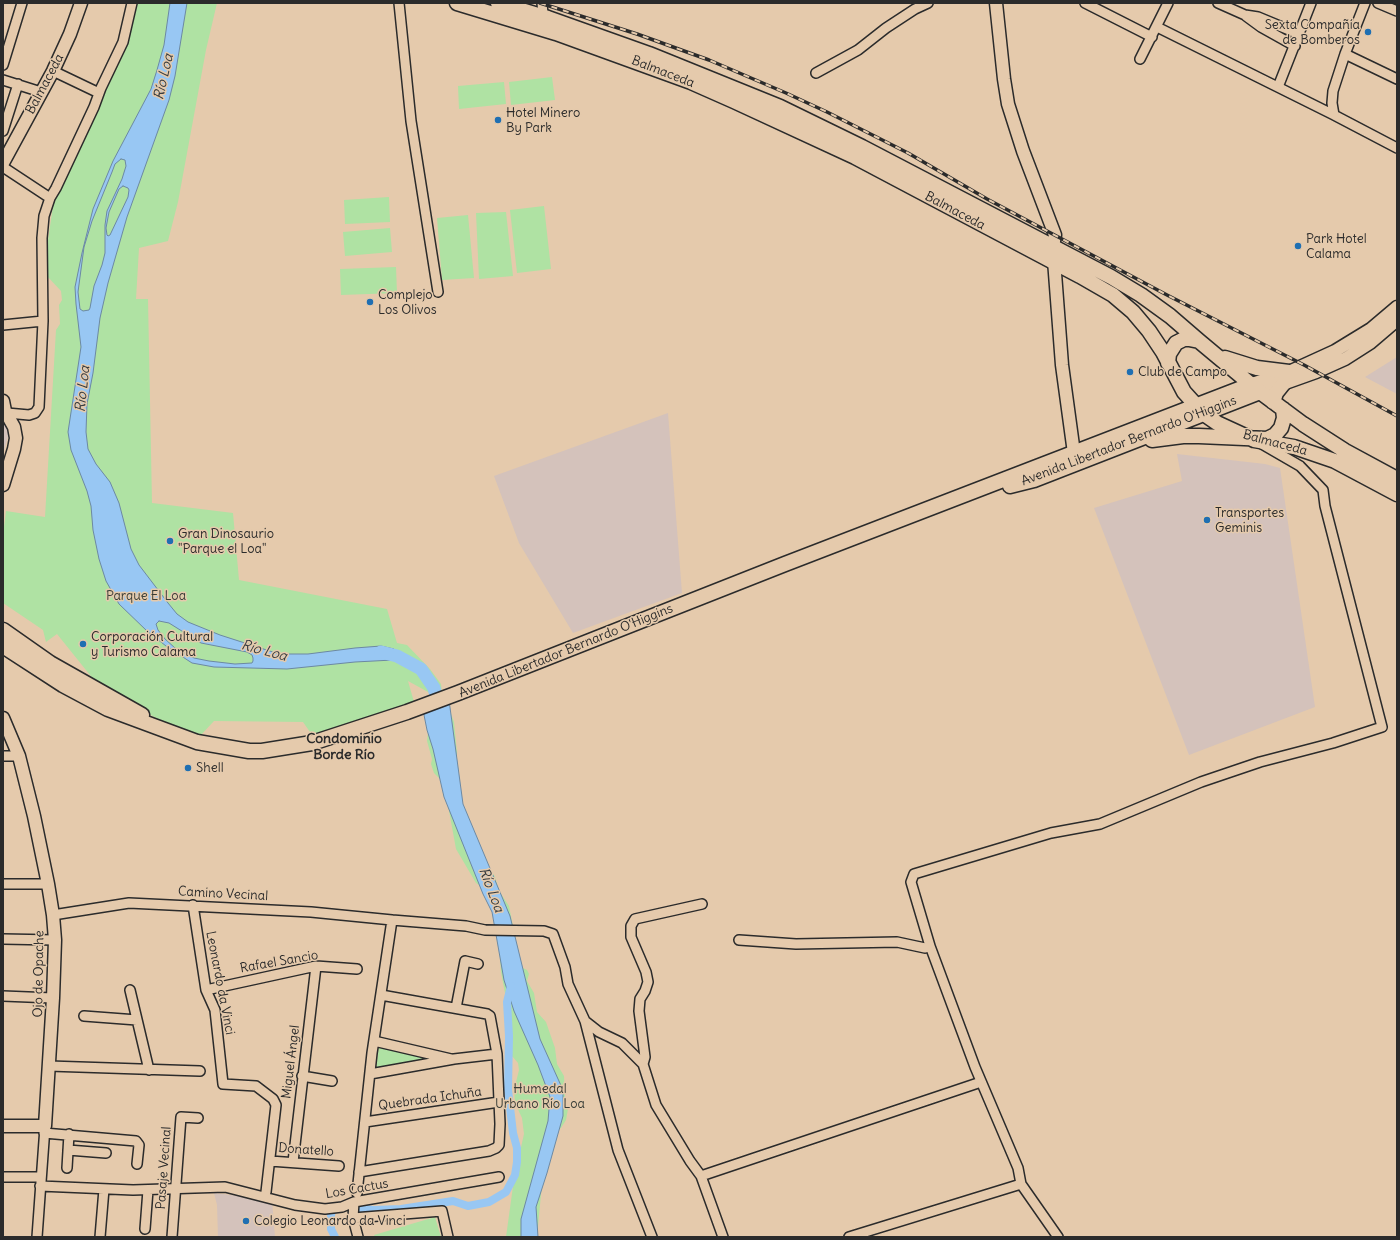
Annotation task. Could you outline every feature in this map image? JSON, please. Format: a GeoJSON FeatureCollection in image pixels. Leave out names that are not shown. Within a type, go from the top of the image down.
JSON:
{"type":"FeatureCollection","features":[{"type":"Feature","properties":{"kind":"main road","name":"Balmaceda"},"geometry":{"type":"LineString","coordinates":[[457,3],[548,18],[694,71],[821,126],[1053,247],[1141,295],[1170,316],[1278,405],[1334,444],[1397,479]]}},
{"type":"Feature","properties":{"kind":"main road","name":"Balmaceda"},"geometry":{"type":"LineString","coordinates":[[498,3],[512,13],[691,82],[855,157],[1103,289],[1123,303],[1149,330],[1160,346],[1184,392],[1200,410],[1217,423],[1254,440],[1280,444],[1335,461],[1397,494]]}},
{"type":"Feature","properties":{"kind":"main road"},"geometry":{"type":"LineString","coordinates":[[1168,363],[1170,350],[1176,343],[1184,339],[1199,341]]}},
{"type":"Feature","properties":{"kind":"main road"},"geometry":{"type":"LineString","coordinates":[[1118,447],[1163,438],[1183,436],[1267,440],[1278,432],[1283,423],[1284,414],[1278,405],[1278,389],[1286,377],[1216,355]]}},
{"type":"Feature","properties":{"kind":"main road","name":"Avenida Libertador Bernardo O'Higgins"},"geometry":{"type":"LineString","coordinates":[[951,500],[1034,480],[1118,447],[1200,410],[1256,388]]}},
{"type":"Feature","properties":{"kind":"main road"},"geometry":{"type":"LineString","coordinates":[[1180,412],[1183,404],[1184,392]]}},
{"type":"Feature","properties":{"kind":"main road","name":"Avenida Libertador Bernardo O'Higgins"},"geometry":{"type":"LineString","coordinates":[[3,646],[63,685],[108,709],[197,742],[249,751],[262,751],[312,743],[407,712],[458,693],[785,564],[1180,412],[1200,410]]}},
{"type":"Feature","properties":{"kind":"main road","name":"Avenida Libertador Bernardo O'Higgins"},"geometry":{"type":"LineString","coordinates":[[3,630],[50,663],[172,732]]}},
{"type":"Feature","properties":{"kind":"street"},"geometry":{"type":"LineString","coordinates":[[3,65],[22,3]]}},
{"type":"Feature","properties":{"kind":"street","name":"Balmaceda"},"geometry":{"type":"LineString","coordinates":[[3,163],[52,71],[70,34],[81,3]]}},
{"type":"Feature","properties":{"kind":"street"},"geometry":{"type":"LineString","coordinates":[[7,413],[29,415],[35,413],[39,407],[44,321],[42,238],[44,216],[50,198],[92,113],[99,92],[123,42],[132,3]]}},
{"type":"Feature","properties":{"kind":"street"},"geometry":{"type":"LineString","coordinates":[[399,3],[411,122],[438,292]]}},
{"type":"Feature","properties":{"kind":"street"},"geometry":{"type":"LineString","coordinates":[[512,13],[527,3]]}},
{"type":"Feature","properties":{"kind":"street"},"geometry":{"type":"LineString","coordinates":[[542,3],[543,14],[548,18]]}},
{"type":"Feature","properties":{"kind":"street"},"geometry":{"type":"LineString","coordinates":[[816,74],[858,50],[886,28],[928,3]]}},
{"type":"Feature","properties":{"kind":"street"},"geometry":{"type":"LineString","coordinates":[[996,3],[1008,104],[1023,150],[1056,235],[1053,247],[1062,365],[1074,453]]}},
{"type":"Feature","properties":{"kind":"street"},"geometry":{"type":"LineString","coordinates":[[1085,3],[1152,37]]}},
{"type":"Feature","properties":{"kind":"street"},"geometry":{"type":"LineString","coordinates":[[1140,59],[1168,3]]}},
{"type":"Feature","properties":{"kind":"street"},"geometry":{"type":"LineString","coordinates":[[1218,3],[1245,15],[1295,46]]}},
{"type":"Feature","properties":{"kind":"street"},"geometry":{"type":"LineString","coordinates":[[1278,87],[1311,3]]}},
{"type":"Feature","properties":{"kind":"street"},"geometry":{"type":"LineString","coordinates":[[1334,115],[1332,91],[1365,3]]}},
{"type":"Feature","properties":{"kind":"street"},"geometry":{"type":"LineString","coordinates":[[1378,3],[1397,11]]}},
{"type":"Feature","properties":{"kind":"street"},"geometry":{"type":"LineString","coordinates":[[1245,15],[1258,17],[1300,34]]}},
{"type":"Feature","properties":{"kind":"street"},"geometry":{"type":"LineString","coordinates":[[1157,27],[1396,146]]}},
{"type":"Feature","properties":{"kind":"street"},"geometry":{"type":"LineString","coordinates":[[1345,54],[1397,79]]}},
{"type":"Feature","properties":{"kind":"street"},"geometry":{"type":"LineString","coordinates":[[52,71],[99,92]]}},
{"type":"Feature","properties":{"kind":"street"},"geometry":{"type":"LineString","coordinates":[[3,80],[41,92]]}},
{"type":"Feature","properties":{"kind":"street"},"geometry":{"type":"LineString","coordinates":[[3,131],[18,84]]}},
{"type":"Feature","properties":{"kind":"street"},"geometry":{"type":"LineString","coordinates":[[3,166],[50,198]]}},
{"type":"Feature","properties":{"kind":"street"},"geometry":{"type":"LineString","coordinates":[[1256,388],[1286,377],[1348,344],[1371,329],[1397,307]]}},
{"type":"Feature","properties":{"kind":"street"},"geometry":{"type":"LineString","coordinates":[[1286,377],[1316,372],[1345,359],[1370,343],[1397,320]]}},
{"type":"Feature","properties":{"kind":"street"},"geometry":{"type":"LineString","coordinates":[[3,325],[44,321]]}},
{"type":"Feature","properties":{"kind":"street"},"geometry":{"type":"LineString","coordinates":[[3,401],[14,426],[16,438],[3,485]]}},
{"type":"Feature","properties":{"kind":"street"},"geometry":{"type":"LineString","coordinates":[[1058,1237],[1021,1184],[1018,1168],[980,1082],[930,946],[911,882],[914,874],[1051,833],[1100,824],[1202,782],[1260,762],[1333,743],[1382,727],[1325,506],[1323,490],[1300,466],[1254,440]]}},
{"type":"Feature","properties":{"kind":"street","name":"Ojo de Opache"},"geometry":{"type":"LineString","coordinates":[[3,718],[19,756],[48,884],[55,940],[49,1066],[37,1237]]}},
{"type":"Feature","properties":{"kind":"street"},"geometry":{"type":"LineString","coordinates":[[3,756],[19,756]]}},
{"type":"Feature","properties":{"kind":"street"},"geometry":{"type":"LineString","coordinates":[[3,884],[48,884]]}},
{"type":"Feature","properties":{"kind":"street","name":"Camino Vecinal"},"geometry":{"type":"LineString","coordinates":[[53,915],[130,903],[311,912],[466,926],[485,930],[544,931],[553,934],[565,967],[568,984],[585,1021]]}},
{"type":"Feature","properties":{"kind":"street"},"geometry":{"type":"LineString","coordinates":[[643,1064],[645,1057],[639,1011],[640,999],[648,982],[646,972],[631,938],[631,926],[635,919],[702,904]]}},
{"type":"Feature","properties":{"kind":"street","name":"Leonardo da Vinci"},"geometry":{"type":"LineString","coordinates":[[193,906],[206,990],[215,1010],[223,1084],[256,1086],[273,1099],[276,1105],[266,1192]]}},
{"type":"Feature","properties":{"kind":"street"},"geometry":{"type":"LineString","coordinates":[[358,1237],[353,1218],[374,1041],[392,920]]}},
{"type":"Feature","properties":{"kind":"street"},"geometry":{"type":"LineString","coordinates":[[3,939],[55,940]]}},
{"type":"Feature","properties":{"kind":"street"},"geometry":{"type":"LineString","coordinates":[[739,940],[796,944],[897,942],[925,948],[930,946]]}},
{"type":"Feature","properties":{"kind":"street"},"geometry":{"type":"LineString","coordinates":[[456,1008],[465,961],[478,964]]}},
{"type":"Feature","properties":{"kind":"street","name":"Rafael Sancio"},"geometry":{"type":"LineString","coordinates":[[206,990],[316,966],[357,969]]}},
{"type":"Feature","properties":{"kind":"street","name":"Miguel Ángel"},"geometry":{"type":"LineString","coordinates":[[293,1162],[316,966]]}},
{"type":"Feature","properties":{"kind":"street"},"geometry":{"type":"LineString","coordinates":[[130,990],[149,1070]]}},
{"type":"Feature","properties":{"kind":"street"},"geometry":{"type":"LineString","coordinates":[[359,1172],[489,1151],[499,1145],[500,1138],[497,1054],[490,1016],[487,1014],[456,1008],[381,995]]}},
{"type":"Feature","properties":{"kind":"street"},"geometry":{"type":"LineString","coordinates":[[3,996],[53,998]]}},
{"type":"Feature","properties":{"kind":"street"},"geometry":{"type":"LineString","coordinates":[[84,1016],[137,1020]]}},
{"type":"Feature","properties":{"kind":"street"},"geometry":{"type":"LineString","coordinates":[[585,1021],[599,1032],[622,1044],[643,1064],[656,1105],[690,1161],[701,1176],[723,1237]]}},
{"type":"Feature","properties":{"kind":"street"},"geometry":{"type":"LineString","coordinates":[[585,1021],[618,1150],[652,1237]]}},
{"type":"Feature","properties":{"kind":"street"},"geometry":{"type":"LineString","coordinates":[[374,1041],[454,1059]]}},
{"type":"Feature","properties":{"kind":"street"},"geometry":{"type":"LineString","coordinates":[[370,1074],[454,1059],[497,1054]]}},
{"type":"Feature","properties":{"kind":"street"},"geometry":{"type":"LineString","coordinates":[[49,1066],[200,1071]]}},
{"type":"Feature","properties":{"kind":"street"},"geometry":{"type":"LineString","coordinates":[[302,1076],[332,1081]]}},
{"type":"Feature","properties":{"kind":"street"},"geometry":{"type":"LineString","coordinates":[[701,1176],[980,1082]]}},
{"type":"Feature","properties":{"kind":"street","name":"Quebrada Ichuña"},"geometry":{"type":"LineString","coordinates":[[365,1122],[499,1102]]}},
{"type":"Feature","properties":{"kind":"street","name":"Pasaje Vecinal"},"geometry":{"type":"LineString","coordinates":[[172,1237],[181,1117],[198,1118]]}},
{"type":"Feature","properties":{"kind":"street"},"geometry":{"type":"LineString","coordinates":[[3,1126],[44,1129],[69,1134],[136,1141],[139,1144],[137,1164]]}},
{"type":"Feature","properties":{"kind":"street"},"geometry":{"type":"LineString","coordinates":[[67,1168],[69,1134]]}},
{"type":"Feature","properties":{"kind":"street"},"geometry":{"type":"LineString","coordinates":[[68,1150],[106,1153]]}},
{"type":"Feature","properties":{"kind":"street","name":"Donatello"},"geometry":{"type":"LineString","coordinates":[[270,1161],[339,1166]]}},
{"type":"Feature","properties":{"kind":"street","name":"Los Cactus"},"geometry":{"type":"LineString","coordinates":[[3,1177],[104,1189],[148,1190],[225,1187],[295,1205],[325,1209],[342,1207],[356,1197],[499,1177]]}},
{"type":"Feature","properties":{"kind":"street"},"geometry":{"type":"LineString","coordinates":[[849,1237],[1021,1184]]}},
{"type":"Feature","properties":{"kind":"street"},"geometry":{"type":"LineString","coordinates":[[100,1237],[104,1189]]}},
{"type":"Feature","properties":{"kind":"street"},"geometry":{"type":"LineString","coordinates":[[145,1229],[148,1190]]}},
{"type":"Feature","properties":{"kind":"street"},"geometry":{"type":"LineString","coordinates":[[353,1218],[442,1211],[448,1237]]}},
{"type":"Feature","properties":{"kind":"shaded area"},"geometry":{"type":"Polygon","coordinates":[[[1397,357],[1397,394],[1365,377],[1397,357]]]}},
{"type":"Feature","properties":{"kind":"shaded area"},"geometry":{"type":"Polygon","coordinates":[[[668,413],[682,593],[573,633],[519,543],[494,476],[668,413]]]}},
{"type":"Feature","properties":{"kind":"shaded area"},"geometry":{"type":"Polygon","coordinates":[[[3,417],[10,430],[3,454],[3,417]]]}},
{"type":"Feature","properties":{"kind":"shaded area"},"geometry":{"type":"Polygon","coordinates":[[[1177,454],[1265,464],[1280,468],[1315,707],[1189,755],[1094,508],[1182,481],[1177,454]]]}},
{"type":"Feature","properties":{"kind":"shaded area","name":"Colegio Leonardo da Vinci"},"geometry":{"type":"Polygon","coordinates":[[[214,1193],[272,1200],[275,1237],[218,1237],[217,1205],[214,1193]]]}},
{"type":"Feature","properties":{"kind":"green space","name":"Parque El Loa"},"geometry":{"type":"Polygon","coordinates":[[[136,3],[217,3],[206,50],[178,202],[168,241],[139,248],[136,299],[148,299],[152,503],[233,513],[239,580],[387,609],[397,643],[407,645],[430,669],[441,684],[447,709],[454,722],[457,753],[454,786],[480,851],[495,877],[499,891],[509,906],[521,967],[527,970],[529,974],[527,981],[534,993],[537,1012],[546,1022],[555,1048],[557,1064],[564,1076],[565,1097],[568,1109],[566,1120],[561,1128],[555,1133],[543,1173],[537,1237],[506,1237],[514,1179],[524,1134],[522,1118],[515,1103],[514,1090],[519,1070],[518,1063],[512,1056],[509,1039],[505,993],[501,972],[498,925],[482,887],[476,883],[456,849],[447,800],[443,795],[446,789],[445,784],[434,773],[431,764],[432,759],[427,741],[428,733],[433,726],[432,696],[428,692],[408,681],[414,702],[411,707],[321,737],[310,732],[303,722],[214,721],[201,735],[170,726],[98,685],[57,634],[46,642],[43,630],[3,603],[3,535],[6,511],[45,517],[56,330],[60,324],[59,305],[62,300],[61,291],[47,276],[48,240],[54,199],[136,3]]]}},
{"type":"Feature","properties":{"kind":"green space"},"geometry":{"type":"Polygon","coordinates":[[[552,77],[555,100],[511,105],[509,82],[552,77]]]}},
{"type":"Feature","properties":{"kind":"green space"},"geometry":{"type":"Polygon","coordinates":[[[504,82],[506,104],[459,109],[458,86],[504,82]]]}},
{"type":"Feature","properties":{"kind":"green space"},"geometry":{"type":"Polygon","coordinates":[[[389,197],[390,222],[345,224],[344,200],[389,197]]]}},
{"type":"Feature","properties":{"kind":"green space"},"geometry":{"type":"Polygon","coordinates":[[[544,206],[551,269],[517,273],[510,210],[544,206]]]}},
{"type":"Feature","properties":{"kind":"green space"},"geometry":{"type":"Polygon","coordinates":[[[506,212],[513,276],[479,279],[476,213],[506,212]]]}},
{"type":"Feature","properties":{"kind":"green space"},"geometry":{"type":"Polygon","coordinates":[[[468,215],[474,278],[442,280],[437,218],[468,215]]]}},
{"type":"Feature","properties":{"kind":"green space"},"geometry":{"type":"Polygon","coordinates":[[[390,228],[392,252],[345,256],[343,232],[390,228]]]}},
{"type":"Feature","properties":{"kind":"green space"},"geometry":{"type":"Polygon","coordinates":[[[396,267],[397,293],[341,295],[340,269],[396,267]]]}},
{"type":"Feature","properties":{"kind":"green space"},"geometry":{"type":"Polygon","coordinates":[[[379,1045],[433,1059],[376,1070],[379,1045]]]}},
{"type":"Feature","properties":{"kind":"green space"},"geometry":{"type":"Polygon","coordinates":[[[435,1217],[441,1237],[375,1237],[374,1235],[435,1217]]]}},
{"type":"Feature","properties":{"kind":"water"},"geometry":{"type":"Polygon","coordinates":[[[170,3],[187,3],[175,76],[169,100],[127,217],[108,283],[100,318],[93,373],[87,404],[86,432],[88,449],[96,464],[110,482],[119,503],[131,549],[139,565],[177,614],[188,622],[220,635],[279,654],[308,654],[381,646],[394,649],[397,656],[393,660],[355,662],[287,669],[214,667],[192,663],[166,646],[147,631],[119,604],[106,581],[99,559],[93,530],[91,506],[87,491],[71,450],[68,432],[81,347],[75,287],[82,253],[93,209],[113,161],[151,89],[164,45],[170,3]],[[121,159],[115,164],[92,221],[84,247],[78,292],[80,309],[83,311],[89,310],[90,308],[94,286],[105,253],[105,225],[107,211],[122,179],[126,166],[125,160],[121,159]],[[123,186],[119,189],[109,212],[106,228],[108,236],[110,235],[128,197],[129,190],[123,186]],[[159,621],[156,624],[158,630],[165,639],[175,648],[194,658],[235,664],[252,663],[253,661],[252,655],[247,652],[201,643],[169,623],[159,621]]]}},
{"type":"Feature","properties":{"kind":"water"},"geometry":{"type":"Polygon","coordinates":[[[449,700],[463,804],[510,916],[540,1039],[563,1090],[563,1116],[536,1207],[538,1237],[521,1237],[521,1219],[548,1121],[550,1097],[538,1065],[514,1011],[504,980],[492,912],[483,894],[444,797],[423,710],[449,700]]]}},
{"type":"Feature","properties":{"kind":"waterway","name":"Río Loa"},"geometry":{"type":"LineString","coordinates":[[381,652],[397,656],[421,669],[434,688],[440,711]]}},
{"type":"Feature","properties":{"kind":"waterway"},"geometry":{"type":"LineString","coordinates":[[356,1208],[374,1210],[401,1209],[453,1201],[468,1206],[489,1202],[506,1192],[515,1175],[517,1162],[517,1148],[513,1133],[508,1090],[509,1036],[507,1002],[511,986]]}},
{"type":"Feature","properties":{"kind":"waterway"},"geometry":{"type":"LineString","coordinates":[[335,1237],[331,1229],[331,1213],[335,1209],[340,1208]]}},
{"type":"Feature","properties":{"kind":"railway"},"geometry":{"type":"LineString","coordinates":[[540,3],[637,34],[709,60],[827,112],[908,153],[987,199],[1167,295],[1304,365],[1397,416]]}},
{"type":"Feature","properties":{"kind":"place","name":"Sexta Compañía de Bomberos"},"geometry":{"type":"Point","coordinates":[1368,32]}},
{"type":"Feature","properties":{"kind":"place","name":"Hotel Minero By Park"},"geometry":{"type":"Point","coordinates":[498,120]}},
{"type":"Feature","properties":{"kind":"place","name":"Park Hotel Calama"},"geometry":{"type":"Point","coordinates":[1298,246]}},
{"type":"Feature","properties":{"kind":"place","name":"Complejo Los Olivos"},"geometry":{"type":"Point","coordinates":[370,302]}},
{"type":"Feature","properties":{"kind":"place","name":"Club de Campo"},"geometry":{"type":"Point","coordinates":[1130,372]}},
{"type":"Feature","properties":{"kind":"place","name":"Transportes Geminis"},"geometry":{"type":"Point","coordinates":[1207,520]}},
{"type":"Feature","properties":{"kind":"place","name":"Gran Dinosaurio \"Parque el Loa\""},"geometry":{"type":"Point","coordinates":[170,541]}},
{"type":"Feature","properties":{"kind":"place","name":"Corporación Cultural y Turismo Calama"},"geometry":{"type":"Point","coordinates":[83,644]}},
{"type":"Feature","properties":{"kind":"place","name":"Shell"},"geometry":{"type":"Point","coordinates":[188,768]}},
{"type":"Feature","properties":{"kind":"place","name":"Colegio Leonardo da Vinci"},"geometry":{"type":"Point","coordinates":[246,1221]}},
{"type":"Feature","properties":{"kind":"district","name":"Condominio Borde Río"},"geometry":{"type":"Point","coordinates":[344,748]}},
{"type":"Feature","properties":{"kind":"park label","name":"Humedal Urbano Río Loa"},"geometry":{"type":"Point","coordinates":[540,1096]}}]}
